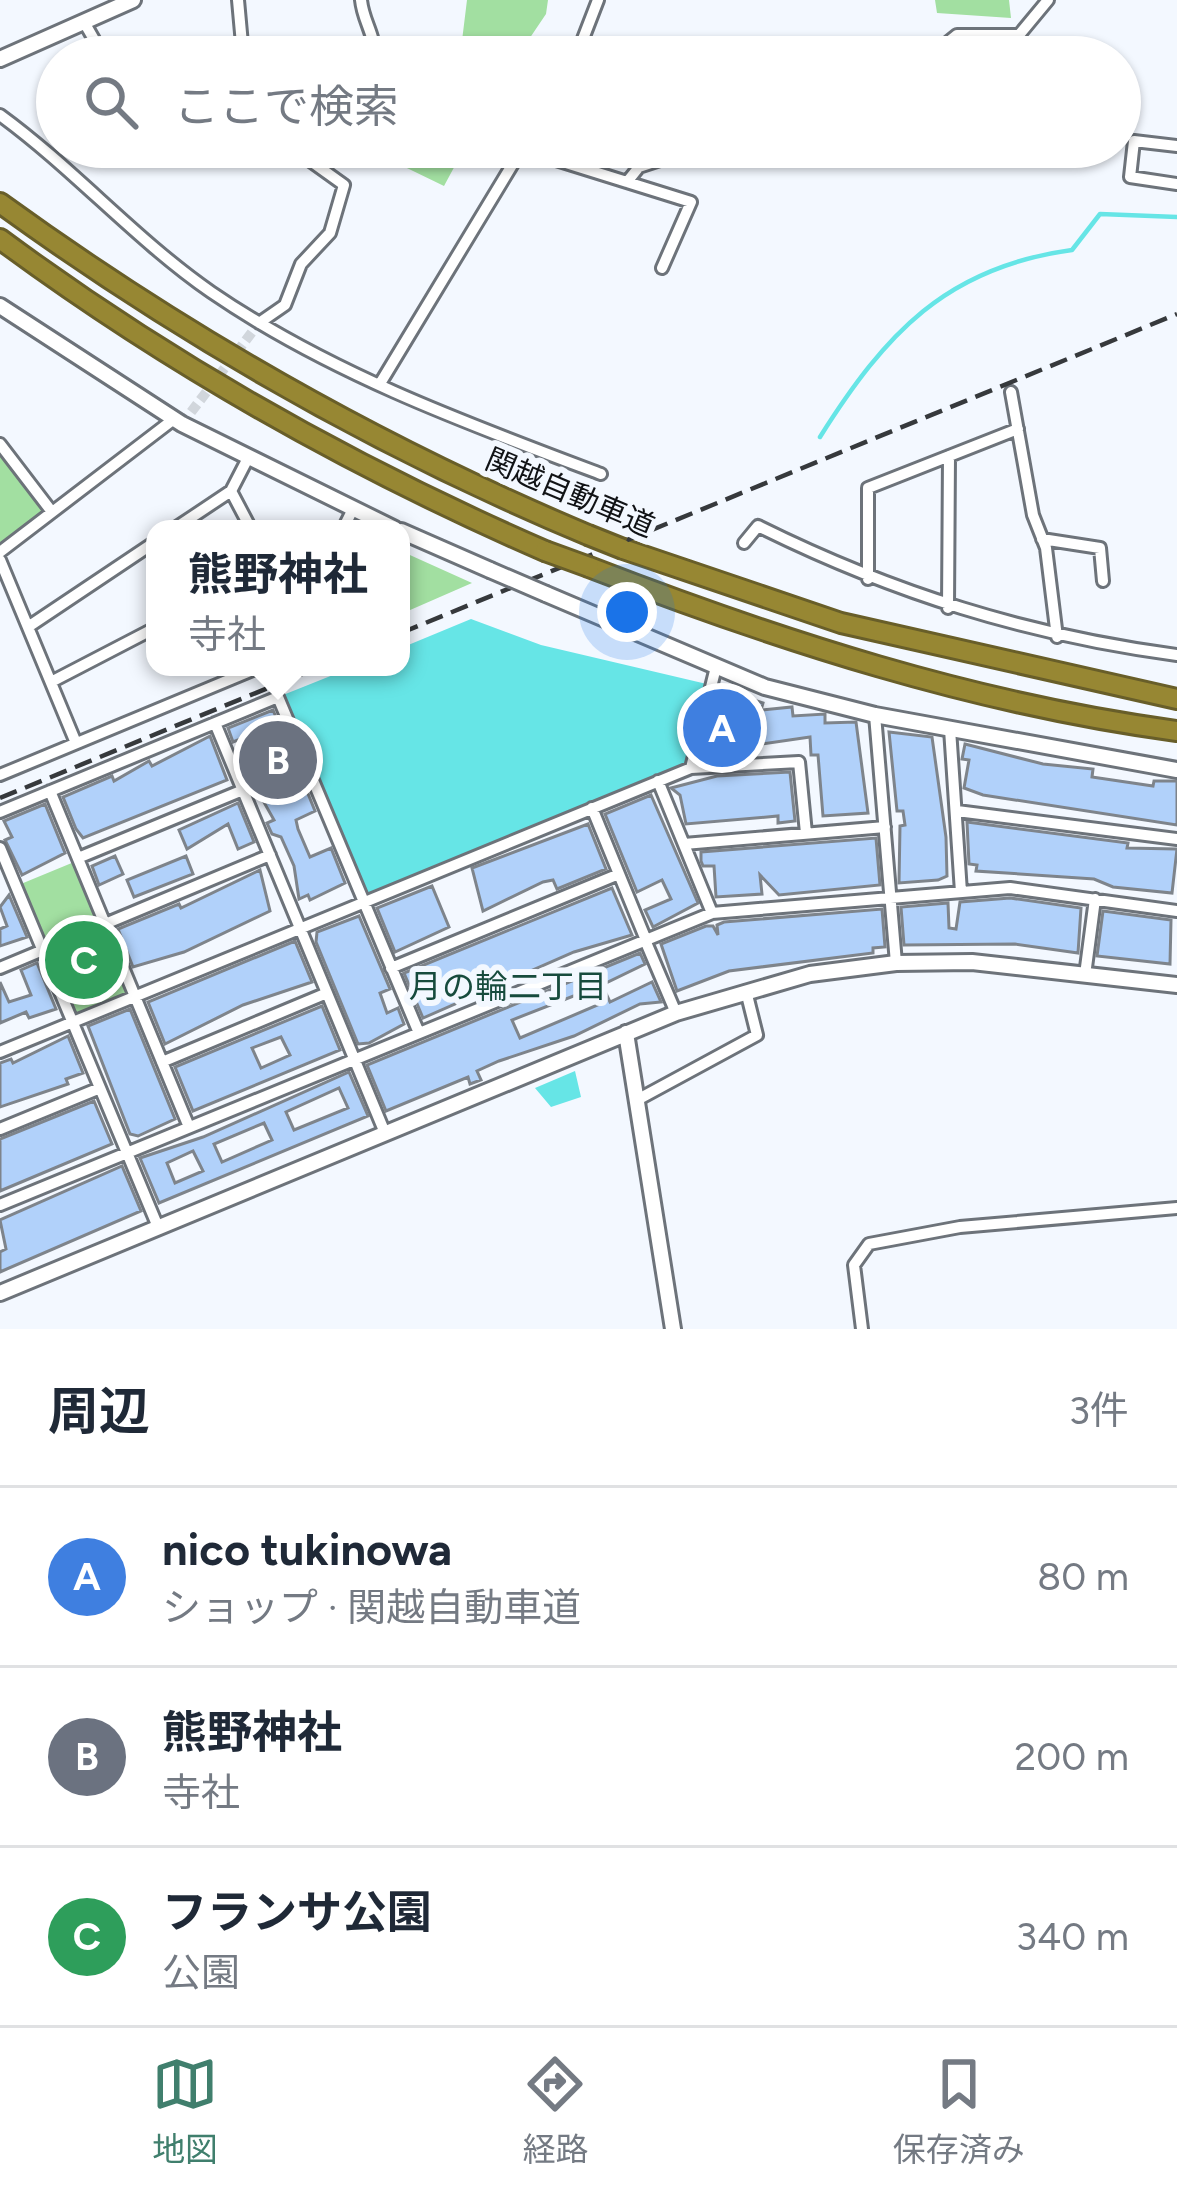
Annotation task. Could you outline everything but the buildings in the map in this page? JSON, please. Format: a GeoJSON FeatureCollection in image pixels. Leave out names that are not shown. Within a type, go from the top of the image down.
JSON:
{"type":"FeatureCollection","features":[{"type":"Feature","properties":{"kind":"highway","name":"関越自動車道"},"geometry":{"type":"LineString","coordinates":[[0,203],[112,283],[298,397],[449,474],[589,535],[841,623],[1177,699]]}},
{"type":"Feature","properties":{"kind":"highway","name":"関越自動車道"},"geometry":{"type":"LineString","coordinates":[[0,239],[94,306],[286,425],[544,550],[715,616],[902,673],[1177,731]]}},
{"type":"Feature","properties":{"kind":"street"},"geometry":{"type":"LineString","coordinates":[[52,36],[133,0]]}},
{"type":"Feature","properties":{"kind":"street"},"geometry":{"type":"LineString","coordinates":[[238,0],[241,36]]}},
{"type":"Feature","properties":{"kind":"street"},"geometry":{"type":"LineString","coordinates":[[361,0],[363,20],[374,36]]}},
{"type":"Feature","properties":{"kind":"street"},"geometry":{"type":"LineString","coordinates":[[583,36],[598,0]]}},
{"type":"Feature","properties":{"kind":"street"},"geometry":{"type":"LineString","coordinates":[[956,36],[1019,35],[1048,0]]}},
{"type":"Feature","properties":{"kind":"street"},"geometry":{"type":"LineString","coordinates":[[84,22],[92,36]]}},
{"type":"Feature","properties":{"kind":"street"},"geometry":{"type":"LineString","coordinates":[[0,59],[36,43]]}},
{"type":"Feature","properties":{"kind":"street"},"geometry":{"type":"LineString","coordinates":[[0,115],[36,141]]}},
{"type":"Feature","properties":{"kind":"street"},"geometry":{"type":"LineString","coordinates":[[1141,142],[1177,146]]}},
{"type":"Feature","properties":{"kind":"street"},"geometry":{"type":"LineString","coordinates":[[71,168],[206,288],[259,323],[448,418],[601,474]]}},
{"type":"Feature","properties":{"kind":"street"},"geometry":{"type":"LineString","coordinates":[[259,323],[285,305],[301,264],[330,232],[344,185],[320,168]]}},
{"type":"Feature","properties":{"kind":"street"},"geometry":{"type":"LineString","coordinates":[[381,382],[510,168]]}},
{"type":"Feature","properties":{"kind":"street"},"geometry":{"type":"LineString","coordinates":[[584,168],[691,202],[662,268]]}},
{"type":"Feature","properties":{"kind":"street"},"geometry":{"type":"LineString","coordinates":[[627,182],[638,168]]}},
{"type":"Feature","properties":{"kind":"street"},"geometry":{"type":"LineString","coordinates":[[1131,168],[1130,177],[1177,184]]}},
{"type":"Feature","properties":{"kind":"street"},"geometry":{"type":"LineString","coordinates":[[3,313],[247,460],[374,520]]}},
{"type":"Feature","properties":{"kind":"street"},"geometry":{"type":"LineString","coordinates":[[1012,392],[1057,637]]}},
{"type":"Feature","properties":{"kind":"street"},"geometry":{"type":"LineString","coordinates":[[76,743],[0,556],[174,419]]}},
{"type":"Feature","properties":{"kind":"street"},"geometry":{"type":"LineString","coordinates":[[868,579],[868,488],[1018,429]]}},
{"type":"Feature","properties":{"kind":"street"},"geometry":{"type":"LineString","coordinates":[[0,444],[52,512]]}},
{"type":"Feature","properties":{"kind":"street"},"geometry":{"type":"LineString","coordinates":[[948,608],[950,456]]}},
{"type":"Feature","properties":{"kind":"street"},"geometry":{"type":"LineString","coordinates":[[188,520],[231,491],[247,460]]}},
{"type":"Feature","properties":{"kind":"street"},"geometry":{"type":"LineString","coordinates":[[231,491],[246,520]]}},
{"type":"Feature","properties":{"kind":"street"},"geometry":{"type":"LineString","coordinates":[[348,520],[352,511]]}},
{"type":"Feature","properties":{"kind":"street"},"geometry":{"type":"LineString","coordinates":[[744,543],[758,526],[868,579],[948,608],[1057,637],[1177,655]]}},
{"type":"Feature","properties":{"kind":"street"},"geometry":{"type":"LineString","coordinates":[[410,535],[765,686],[875,715],[1177,770]]}},
{"type":"Feature","properties":{"kind":"street"},"geometry":{"type":"LineString","coordinates":[[1042,539],[1100,548],[1103,581]]}},
{"type":"Feature","properties":{"kind":"street"},"geometry":{"type":"LineString","coordinates":[[28,627],[146,548]]}},
{"type":"Feature","properties":{"kind":"street"},"geometry":{"type":"LineString","coordinates":[[51,682],[146,633]]}},
{"type":"Feature","properties":{"kind":"street"},"geometry":{"type":"LineString","coordinates":[[691,767],[716,667]]}},
{"type":"Feature","properties":{"kind":"street"},"geometry":{"type":"LineString","coordinates":[[0,775],[238,676]]}},
{"type":"Feature","properties":{"kind":"street"},"geometry":{"type":"LineString","coordinates":[[0,812],[278,698],[418,1033]]}},
{"type":"Feature","properties":{"kind":"street"},"geometry":{"type":"LineString","coordinates":[[875,715],[896,963]]}},
{"type":"Feature","properties":{"kind":"street"},"geometry":{"type":"LineString","coordinates":[[215,723],[385,1133]]}},
{"type":"Feature","properties":{"kind":"street"},"geometry":{"type":"LineString","coordinates":[[950,729],[961,892]]}},
{"type":"Feature","properties":{"kind":"street"},"geometry":{"type":"LineString","coordinates":[[0,1052],[691,767],[799,762],[806,833]]}},
{"type":"Feature","properties":{"kind":"street"},"geometry":{"type":"LineString","coordinates":[[658,781],[712,913]]}},
{"type":"Feature","properties":{"kind":"street"},"geometry":{"type":"LineString","coordinates":[[78,858],[243,790]]}},
{"type":"Feature","properties":{"kind":"street"},"geometry":{"type":"LineString","coordinates":[[50,791],[189,1127]]}},
{"type":"Feature","properties":{"kind":"street"},"geometry":{"type":"LineString","coordinates":[[592,808],[676,1013]]}},
{"type":"Feature","properties":{"kind":"street"},"geometry":{"type":"LineString","coordinates":[[957,811],[1177,839]]}},
{"type":"Feature","properties":{"kind":"street"},"geometry":{"type":"LineString","coordinates":[[684,844],[885,827]]}},
{"type":"Feature","properties":{"kind":"street"},"geometry":{"type":"LineString","coordinates":[[0,848],[158,1227]]}},
{"type":"Feature","properties":{"kind":"street"},"geometry":{"type":"LineString","coordinates":[[105,924],[270,855]]}},
{"type":"Feature","properties":{"kind":"street"},"geometry":{"type":"LineString","coordinates":[[392,968],[619,874]]}},
{"type":"Feature","properties":{"kind":"street"},"geometry":{"type":"LineString","coordinates":[[0,891],[15,884]]}},
{"type":"Feature","properties":{"kind":"street"},"geometry":{"type":"LineString","coordinates":[[0,1205],[712,913],[1010,888],[1177,910]]}},
{"type":"Feature","properties":{"kind":"street"},"geometry":{"type":"LineString","coordinates":[[1085,975],[1095,899]]}},
{"type":"Feature","properties":{"kind":"street"},"geometry":{"type":"LineString","coordinates":[[0,968],[43,950]]}},
{"type":"Feature","properties":{"kind":"street"},"geometry":{"type":"LineString","coordinates":[[0,1293],[676,1013],[810,974],[896,963],[972,962],[1177,985]]}},
{"type":"Feature","properties":{"kind":"street"},"geometry":{"type":"LineString","coordinates":[[637,1100],[757,1035],[746,991]]}},
{"type":"Feature","properties":{"kind":"street"},"geometry":{"type":"LineString","coordinates":[[162,1062],[327,993]]}},
{"type":"Feature","properties":{"kind":"street"},"geometry":{"type":"LineString","coordinates":[[626,1033],[673,1329]]}},
{"type":"Feature","properties":{"kind":"street"},"geometry":{"type":"LineString","coordinates":[[0,1130],[100,1088]]}},
{"type":"Feature","properties":{"kind":"street"},"geometry":{"type":"LineString","coordinates":[[862,1329],[854,1265],[869,1244],[960,1227],[1177,1208]]}},
{"type":"Feature","properties":{"kind":"green space"},"geometry":{"type":"Polygon","coordinates":[[[467,0],[548,0],[546,14],[531,36],[463,36],[467,0]]]}},
{"type":"Feature","properties":{"kind":"green space"},"geometry":{"type":"Polygon","coordinates":[[[935,0],[1009,0],[1011,18],[937,13],[935,0]]]}},
{"type":"Feature","properties":{"kind":"green space"},"geometry":{"type":"Polygon","coordinates":[[[407,168],[454,168],[444,186],[407,168]]]}},
{"type":"Feature","properties":{"kind":"green space"},"geometry":{"type":"Polygon","coordinates":[[[0,444],[52,512],[0,552],[0,444]]]}},
{"type":"Feature","properties":{"kind":"green space"},"geometry":{"type":"Polygon","coordinates":[[[410,555],[472,583],[410,610],[410,555]]]}},
{"type":"Feature","properties":{"kind":"green space"},"geometry":{"type":"Polygon","coordinates":[[[79,860],[135,997],[73,1022],[16,886],[79,860]]]}},
{"type":"Feature","properties":{"kind":"water"},"geometry":{"type":"Polygon","coordinates":[[[471,619],[541,645],[711,685],[691,768],[364,902],[278,697],[330,676],[410,676],[410,644],[471,619]]]}},
{"type":"Feature","properties":{"kind":"water"},"geometry":{"type":"Polygon","coordinates":[[[575,1071],[581,1097],[551,1107],[535,1088],[575,1071]]]}},
{"type":"Feature","properties":{"kind":"waterway"},"geometry":{"type":"LineString","coordinates":[[820,437],[895,337],[954,289],[1028,259],[1072,250],[1100,214],[1177,217]]}},
{"type":"Feature","properties":{"kind":"tunnel"},"geometry":{"type":"LineString","coordinates":[[182,424],[259,323]]}},
{"type":"Feature","properties":{"kind":"railway"},"geometry":{"type":"LineString","coordinates":[[410,629],[1177,314]]}},
{"type":"Feature","properties":{"kind":"railway"},"geometry":{"type":"LineString","coordinates":[[0,798],[297,676]]}},
{"type":"Feature","properties":{"kind":"place","name":"nico tukinowa"},"geometry":{"type":"Point","coordinates":[722,728]}},
{"type":"Feature","properties":{"kind":"place","name":"熊野神社"},"geometry":{"type":"Point","coordinates":[278,760]}},
{"type":"Feature","properties":{"kind":"place","name":"フランサ公園"},"geometry":{"type":"Point","coordinates":[84,960]}},
{"type":"Feature","properties":{"kind":"district","name":"月の輪二丁目"},"geometry":{"type":"Point","coordinates":[508,986]}}]}
